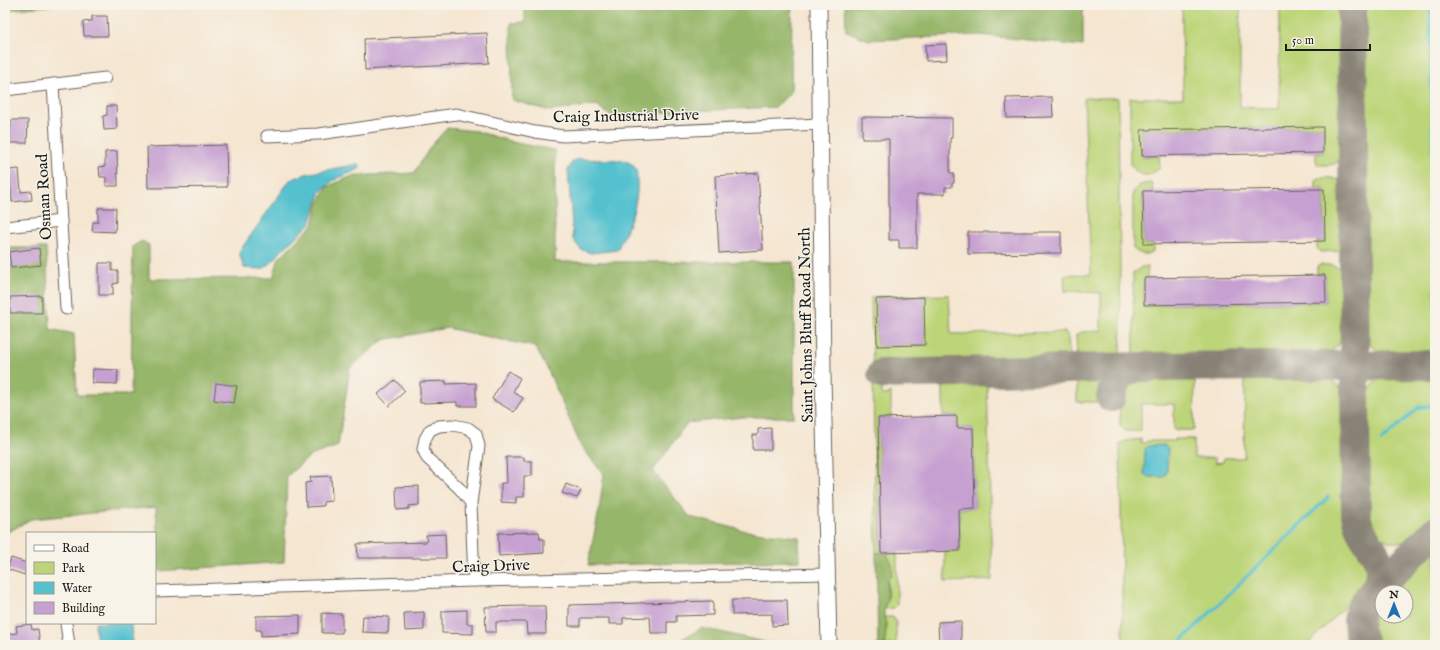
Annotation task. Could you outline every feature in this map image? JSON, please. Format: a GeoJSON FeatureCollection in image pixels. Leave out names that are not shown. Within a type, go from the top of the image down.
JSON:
{"type":"FeatureCollection","features":[{"type":"Feature","properties":{"kind":"main road","name":"Saint Johns Bluff Road North"},"geometry":{"type":"LineString","coordinates":[[819,5],[823,375],[829,645]]}},
{"type":"Feature","properties":{"kind":"street"},"geometry":{"type":"LineString","coordinates":[[5,90],[105,78]]}},
{"type":"Feature","properties":{"kind":"street","name":"Osman Road"},"geometry":{"type":"LineString","coordinates":[[53,84],[66,309]]}},
{"type":"Feature","properties":{"kind":"street","name":"Craig Industrial Drive"},"geometry":{"type":"LineString","coordinates":[[267,136],[319,134],[456,114],[563,136],[820,124]]}},
{"type":"Feature","properties":{"kind":"street"},"geometry":{"type":"LineString","coordinates":[[5,227],[61,221]]}},
{"type":"Feature","properties":{"kind":"street"},"geometry":{"type":"LineString","coordinates":[[471,503],[460,489],[427,458],[424,448],[425,439],[430,430],[439,426],[453,426],[468,428],[476,434],[479,446],[471,503],[474,581]]}},
{"type":"Feature","properties":{"kind":"street","name":"Craig Drive"},"geometry":{"type":"LineString","coordinates":[[156,591],[474,581],[828,574]]}},
{"type":"Feature","properties":{"kind":"street"},"geometry":{"type":"LineString","coordinates":[[66,624],[69,645]]}},
{"type":"Feature","properties":{"kind":"green space"},"geometry":{"type":"Polygon","coordinates":[[[5,5],[56,5],[5,10],[5,5]]]}},
{"type":"Feature","properties":{"kind":"green space"},"geometry":{"type":"Polygon","coordinates":[[[525,5],[792,5],[791,92],[776,107],[609,115],[597,105],[550,111],[512,100],[511,23],[525,22],[525,5]]]}},
{"type":"Feature","properties":{"kind":"green space"},"geometry":{"type":"Polygon","coordinates":[[[845,5],[1083,5],[1083,46],[980,35],[869,40],[846,31],[845,5]]]}},
{"type":"Feature","properties":{"kind":"green space"},"geometry":{"type":"Polygon","coordinates":[[[1182,5],[1240,5],[1240,107],[1279,109],[1280,5],[1344,5],[1345,153],[1337,163],[1318,165],[1316,161],[1316,154],[1323,153],[1323,127],[1141,130],[1142,156],[1159,156],[1160,168],[1151,174],[1144,175],[1140,174],[1133,168],[1130,164],[1130,98],[1183,98],[1182,5]]]}},
{"type":"Feature","properties":{"kind":"green space"},"geometry":{"type":"Polygon","coordinates":[[[1362,5],[1435,5],[1435,356],[1403,357],[1379,351],[1371,345],[1363,327],[1362,5]]]}},
{"type":"Feature","properties":{"kind":"green space"},"geometry":{"type":"Polygon","coordinates":[[[1084,98],[1118,98],[1121,353],[1117,358],[1082,359],[1077,356],[1076,335],[1081,332],[1101,331],[1101,293],[1065,291],[1064,275],[1091,274],[1084,98]]]}},
{"type":"Feature","properties":{"kind":"green space"},"geometry":{"type":"Polygon","coordinates":[[[447,128],[476,131],[516,143],[555,150],[555,262],[794,262],[794,417],[743,417],[687,423],[653,471],[690,517],[746,531],[799,537],[800,561],[588,565],[599,510],[604,475],[581,446],[547,368],[535,347],[447,328],[383,340],[350,368],[338,446],[310,456],[287,476],[284,562],[159,571],[156,507],[31,519],[5,534],[6,248],[46,248],[50,329],[74,334],[77,395],[131,395],[133,246],[142,241],[149,245],[149,279],[273,278],[279,258],[313,225],[318,204],[327,187],[352,176],[414,173],[431,146],[447,128]]]}},
{"type":"Feature","properties":{"kind":"green space"},"geometry":{"type":"Polygon","coordinates":[[[1319,178],[1336,179],[1345,187],[1345,241],[1338,251],[1320,252],[1317,248],[1317,241],[1325,241],[1324,189],[1316,189],[1316,180],[1319,178]]]}},
{"type":"Feature","properties":{"kind":"green space"},"geometry":{"type":"Polygon","coordinates":[[[1152,184],[1153,191],[1143,192],[1144,244],[1153,244],[1153,252],[1145,254],[1137,252],[1133,248],[1133,192],[1140,185],[1152,184]]]}},
{"type":"Feature","properties":{"kind":"green space"},"geometry":{"type":"Polygon","coordinates":[[[1320,265],[1338,267],[1346,276],[1346,327],[1343,339],[1335,348],[1327,353],[1313,355],[1137,357],[1134,353],[1133,273],[1142,267],[1148,267],[1147,278],[1144,279],[1144,305],[1326,302],[1325,275],[1317,275],[1317,267],[1320,265]]]}},
{"type":"Feature","properties":{"kind":"green space"},"geometry":{"type":"Polygon","coordinates":[[[949,295],[951,334],[1065,332],[1068,336],[1069,354],[1064,360],[889,365],[887,369],[873,370],[871,297],[949,295]],[[924,297],[876,299],[877,346],[925,345],[924,297]]]}},
{"type":"Feature","properties":{"kind":"green space"},"geometry":{"type":"Polygon","coordinates":[[[1302,374],[1316,376],[1328,379],[1337,384],[1343,392],[1346,404],[1346,503],[1348,522],[1351,536],[1368,560],[1370,576],[1361,590],[1307,645],[1123,645],[1120,443],[1141,439],[1141,443],[1146,443],[1147,441],[1194,439],[1194,458],[1215,458],[1215,463],[1223,462],[1224,458],[1244,458],[1245,381],[1253,375],[1302,374]]]}},
{"type":"Feature","properties":{"kind":"green space"},"geometry":{"type":"Polygon","coordinates":[[[1396,374],[1435,374],[1435,517],[1415,536],[1404,542],[1390,542],[1380,537],[1369,525],[1365,509],[1365,401],[1370,389],[1379,379],[1396,374]]]}},
{"type":"Feature","properties":{"kind":"green space"},"geometry":{"type":"Polygon","coordinates":[[[1142,375],[1188,376],[1195,381],[1194,430],[1174,430],[1174,404],[1141,404],[1141,431],[1126,431],[1120,426],[1120,403],[1124,390],[1134,379],[1142,375]]]}},
{"type":"Feature","properties":{"kind":"green space"},"geometry":{"type":"Polygon","coordinates":[[[1101,377],[1102,399],[1100,402],[1077,402],[1077,379],[1101,377]]]}},
{"type":"Feature","properties":{"kind":"green space"},"geometry":{"type":"Polygon","coordinates":[[[882,378],[887,384],[886,386],[882,386],[882,395],[888,395],[888,393],[891,392],[891,418],[878,418],[881,553],[876,553],[873,379],[882,378]]]}},
{"type":"Feature","properties":{"kind":"green space"},"geometry":{"type":"Polygon","coordinates":[[[987,381],[992,580],[945,582],[945,551],[960,551],[959,509],[975,508],[973,428],[957,428],[957,416],[943,416],[943,382],[987,381]]]}},
{"type":"Feature","properties":{"kind":"green space"},"geometry":{"type":"Polygon","coordinates":[[[1435,543],[1435,645],[1378,645],[1369,626],[1370,616],[1374,609],[1374,624],[1414,624],[1414,584],[1395,584],[1435,543]]]}},
{"type":"Feature","properties":{"kind":"green space"},"geometry":{"type":"Polygon","coordinates":[[[876,553],[885,553],[892,564],[892,574],[887,580],[887,599],[884,609],[886,625],[885,645],[878,645],[876,553]]]}},
{"type":"Feature","properties":{"kind":"green space"},"geometry":{"type":"Polygon","coordinates":[[[885,553],[897,553],[897,604],[894,608],[884,609],[887,599],[889,558],[885,553]]]}},
{"type":"Feature","properties":{"kind":"green space"},"geometry":{"type":"Polygon","coordinates":[[[884,617],[893,617],[896,623],[896,645],[885,645],[886,625],[884,617]]]}},
{"type":"Feature","properties":{"kind":"green space"},"geometry":{"type":"Polygon","coordinates":[[[702,628],[769,643],[802,645],[671,645],[702,628]]]}},
{"type":"Feature","properties":{"kind":"water"},"geometry":{"type":"Polygon","coordinates":[[[578,159],[626,161],[636,170],[637,189],[632,216],[617,250],[591,253],[580,249],[573,239],[568,170],[572,162],[578,159]]]}},
{"type":"Feature","properties":{"kind":"water"},"geometry":{"type":"Polygon","coordinates":[[[358,164],[361,166],[359,169],[334,180],[321,191],[310,224],[282,250],[274,260],[263,269],[244,268],[239,252],[290,180],[306,174],[358,164]]]}},
{"type":"Feature","properties":{"kind":"water"},"geometry":{"type":"Polygon","coordinates":[[[1164,445],[1168,448],[1167,471],[1164,477],[1148,477],[1144,474],[1145,449],[1148,446],[1164,445]]]}},
{"type":"Feature","properties":{"kind":"water"},"geometry":{"type":"Polygon","coordinates":[[[95,624],[131,624],[132,645],[97,645],[95,624]]]}},
{"type":"Feature","properties":{"kind":"building"},"geometry":{"type":"Polygon","coordinates":[[[92,16],[107,16],[108,36],[84,36],[83,22],[92,21],[92,16]]]}},
{"type":"Feature","properties":{"kind":"building"},"geometry":{"type":"Polygon","coordinates":[[[487,33],[489,63],[365,70],[364,39],[487,33]]]}},
{"type":"Feature","properties":{"kind":"building"},"geometry":{"type":"Polygon","coordinates":[[[946,44],[947,60],[926,61],[925,45],[946,44]]]}},
{"type":"Feature","properties":{"kind":"building"},"geometry":{"type":"Polygon","coordinates":[[[1052,97],[1053,117],[1007,118],[1006,98],[1052,97]]]}},
{"type":"Feature","properties":{"kind":"building"},"geometry":{"type":"Polygon","coordinates":[[[107,106],[116,106],[117,129],[104,130],[103,116],[107,115],[107,106]]]}},
{"type":"Feature","properties":{"kind":"building"},"geometry":{"type":"Polygon","coordinates":[[[862,117],[952,118],[952,138],[950,138],[950,173],[954,173],[954,183],[952,183],[952,187],[945,187],[945,194],[917,194],[917,248],[899,248],[899,240],[889,240],[889,139],[862,139],[862,117]]]}},
{"type":"Feature","properties":{"kind":"building"},"geometry":{"type":"Polygon","coordinates":[[[11,120],[28,120],[27,143],[10,143],[11,120]]]}},
{"type":"Feature","properties":{"kind":"building"},"geometry":{"type":"Polygon","coordinates":[[[1323,127],[1323,153],[1142,156],[1141,130],[1323,127]]]}},
{"type":"Feature","properties":{"kind":"building"},"geometry":{"type":"Polygon","coordinates":[[[226,145],[227,187],[148,188],[147,147],[226,145]]]}},
{"type":"Feature","properties":{"kind":"building"},"geometry":{"type":"Polygon","coordinates":[[[117,151],[118,186],[106,186],[106,177],[100,177],[99,167],[105,166],[105,152],[117,151]]]}},
{"type":"Feature","properties":{"kind":"building"},"geometry":{"type":"Polygon","coordinates":[[[19,169],[21,192],[31,191],[32,200],[12,202],[9,170],[19,169]]]}},
{"type":"Feature","properties":{"kind":"building"},"geometry":{"type":"Polygon","coordinates":[[[758,173],[763,250],[719,253],[715,176],[758,173]]]}},
{"type":"Feature","properties":{"kind":"building"},"geometry":{"type":"Polygon","coordinates":[[[1324,189],[1325,241],[1144,244],[1143,191],[1324,189]]]}},
{"type":"Feature","properties":{"kind":"building"},"geometry":{"type":"Polygon","coordinates":[[[98,208],[116,208],[115,232],[92,231],[93,222],[98,222],[98,208]]]}},
{"type":"Feature","properties":{"kind":"building"},"geometry":{"type":"Polygon","coordinates":[[[968,232],[1061,232],[1061,253],[968,254],[968,232]]]}},
{"type":"Feature","properties":{"kind":"building"},"geometry":{"type":"Polygon","coordinates":[[[39,248],[41,265],[11,268],[9,252],[39,248]]]}},
{"type":"Feature","properties":{"kind":"building"},"geometry":{"type":"Polygon","coordinates":[[[99,263],[112,263],[112,271],[118,271],[118,283],[113,284],[113,295],[99,295],[99,263]]]}},
{"type":"Feature","properties":{"kind":"building"},"geometry":{"type":"Polygon","coordinates":[[[1325,275],[1326,302],[1144,305],[1144,278],[1325,275]]]}},
{"type":"Feature","properties":{"kind":"building"},"geometry":{"type":"Polygon","coordinates":[[[42,296],[42,313],[10,313],[10,297],[42,296]]]}},
{"type":"Feature","properties":{"kind":"building"},"geometry":{"type":"Polygon","coordinates":[[[924,297],[925,345],[877,346],[876,299],[924,297]]]}},
{"type":"Feature","properties":{"kind":"building"},"geometry":{"type":"Polygon","coordinates":[[[93,369],[118,370],[117,384],[92,383],[93,369]]]}},
{"type":"Feature","properties":{"kind":"building"},"geometry":{"type":"Polygon","coordinates":[[[508,371],[520,378],[513,392],[523,398],[514,412],[492,399],[508,371]]]}},
{"type":"Feature","properties":{"kind":"building"},"geometry":{"type":"Polygon","coordinates":[[[395,380],[405,391],[389,406],[378,394],[395,380]]]}},
{"type":"Feature","properties":{"kind":"building"},"geometry":{"type":"Polygon","coordinates":[[[446,381],[446,384],[476,383],[476,406],[457,406],[457,402],[420,403],[420,382],[446,381]]]}},
{"type":"Feature","properties":{"kind":"building"},"geometry":{"type":"Polygon","coordinates":[[[216,383],[237,386],[234,403],[214,400],[216,383]]]}},
{"type":"Feature","properties":{"kind":"building"},"geometry":{"type":"Polygon","coordinates":[[[957,416],[957,428],[973,428],[975,508],[959,509],[960,551],[881,553],[878,418],[957,416]]]}},
{"type":"Feature","properties":{"kind":"building"},"geometry":{"type":"Polygon","coordinates":[[[771,428],[771,450],[753,450],[753,435],[758,435],[758,429],[771,428]]]}},
{"type":"Feature","properties":{"kind":"building"},"geometry":{"type":"Polygon","coordinates":[[[506,457],[524,457],[524,461],[532,461],[532,476],[524,476],[524,497],[516,497],[516,503],[501,502],[501,483],[507,483],[506,457]]]}},
{"type":"Feature","properties":{"kind":"building"},"geometry":{"type":"Polygon","coordinates":[[[331,476],[332,501],[323,502],[323,506],[306,507],[305,483],[311,482],[310,477],[331,476]]]}},
{"type":"Feature","properties":{"kind":"building"},"geometry":{"type":"Polygon","coordinates":[[[566,484],[581,490],[577,498],[562,493],[566,484]]]}},
{"type":"Feature","properties":{"kind":"building"},"geometry":{"type":"Polygon","coordinates":[[[419,486],[419,505],[409,506],[409,509],[397,510],[396,487],[419,486]]]}},
{"type":"Feature","properties":{"kind":"building"},"geometry":{"type":"Polygon","coordinates":[[[539,532],[540,539],[544,539],[544,553],[499,556],[498,533],[539,532]]]}},
{"type":"Feature","properties":{"kind":"building"},"geometry":{"type":"Polygon","coordinates":[[[445,534],[446,558],[358,558],[357,544],[427,542],[426,535],[445,534]]]}},
{"type":"Feature","properties":{"kind":"building"},"geometry":{"type":"Polygon","coordinates":[[[11,558],[26,563],[25,575],[7,569],[11,558]]]}},
{"type":"Feature","properties":{"kind":"building"},"geometry":{"type":"Polygon","coordinates":[[[732,600],[787,600],[788,625],[772,626],[772,614],[732,615],[732,600]]]}},
{"type":"Feature","properties":{"kind":"building"},"geometry":{"type":"Polygon","coordinates":[[[713,601],[713,615],[676,616],[676,622],[667,622],[667,633],[651,633],[650,617],[623,618],[623,624],[609,624],[609,618],[580,618],[580,626],[569,626],[569,605],[713,601]]]}},
{"type":"Feature","properties":{"kind":"building"},"geometry":{"type":"Polygon","coordinates":[[[545,606],[546,634],[527,634],[526,622],[496,622],[496,632],[486,632],[485,607],[545,606]]]}},
{"type":"Feature","properties":{"kind":"building"},"geometry":{"type":"Polygon","coordinates":[[[467,610],[467,624],[473,624],[473,634],[442,633],[442,611],[467,610]]]}},
{"type":"Feature","properties":{"kind":"building"},"geometry":{"type":"Polygon","coordinates":[[[424,612],[424,630],[405,631],[404,613],[424,612]]]}},
{"type":"Feature","properties":{"kind":"building"},"geometry":{"type":"Polygon","coordinates":[[[322,613],[342,614],[342,633],[322,633],[322,613]]]}},
{"type":"Feature","properties":{"kind":"building"},"geometry":{"type":"Polygon","coordinates":[[[300,615],[300,634],[261,636],[261,630],[256,630],[256,616],[300,615]]]}},
{"type":"Feature","properties":{"kind":"building"},"geometry":{"type":"Polygon","coordinates":[[[363,616],[389,617],[388,633],[362,632],[363,616]]]}},
{"type":"Feature","properties":{"kind":"building"},"geometry":{"type":"Polygon","coordinates":[[[961,621],[961,645],[939,645],[938,622],[961,621]]]}},
{"type":"Feature","properties":{"kind":"building"},"geometry":{"type":"Polygon","coordinates":[[[31,624],[32,630],[38,629],[40,644],[10,645],[8,634],[17,633],[16,626],[31,624]]]}},
{"type":"Feature","properties":{"kind":"waterway"},"geometry":{"type":"LineString","coordinates":[[1430,5],[1435,242]]}},
{"type":"Feature","properties":{"kind":"waterway"},"geometry":{"type":"LineString","coordinates":[[1381,441],[1419,407],[1435,406],[1435,404]]}},
{"type":"Feature","properties":{"kind":"waterway"},"geometry":{"type":"LineString","coordinates":[[1431,438],[1435,406]]}},
{"type":"Feature","properties":{"kind":"waterway"},"geometry":{"type":"LineString","coordinates":[[1180,642],[1328,497]]}},
{"type":"Feature","properties":{"kind":"taxiway"},"geometry":{"type":"LineString","coordinates":[[1352,5],[1356,514],[1360,529],[1376,555],[1380,566],[1379,581],[1372,593]]}},
{"type":"Feature","properties":{"kind":"taxiway"},"geometry":{"type":"LineString","coordinates":[[882,374],[1138,367],[1435,365]]}},
{"type":"Feature","properties":{"kind":"taxiway"},"geometry":{"type":"LineString","coordinates":[[1111,397],[1115,385],[1120,377],[1127,371],[1138,367]]}},
{"type":"Feature","properties":{"kind":"taxiway"},"geometry":{"type":"LineString","coordinates":[[1365,645],[1359,632],[1358,621],[1360,609],[1372,593],[1435,531]]}}]}
